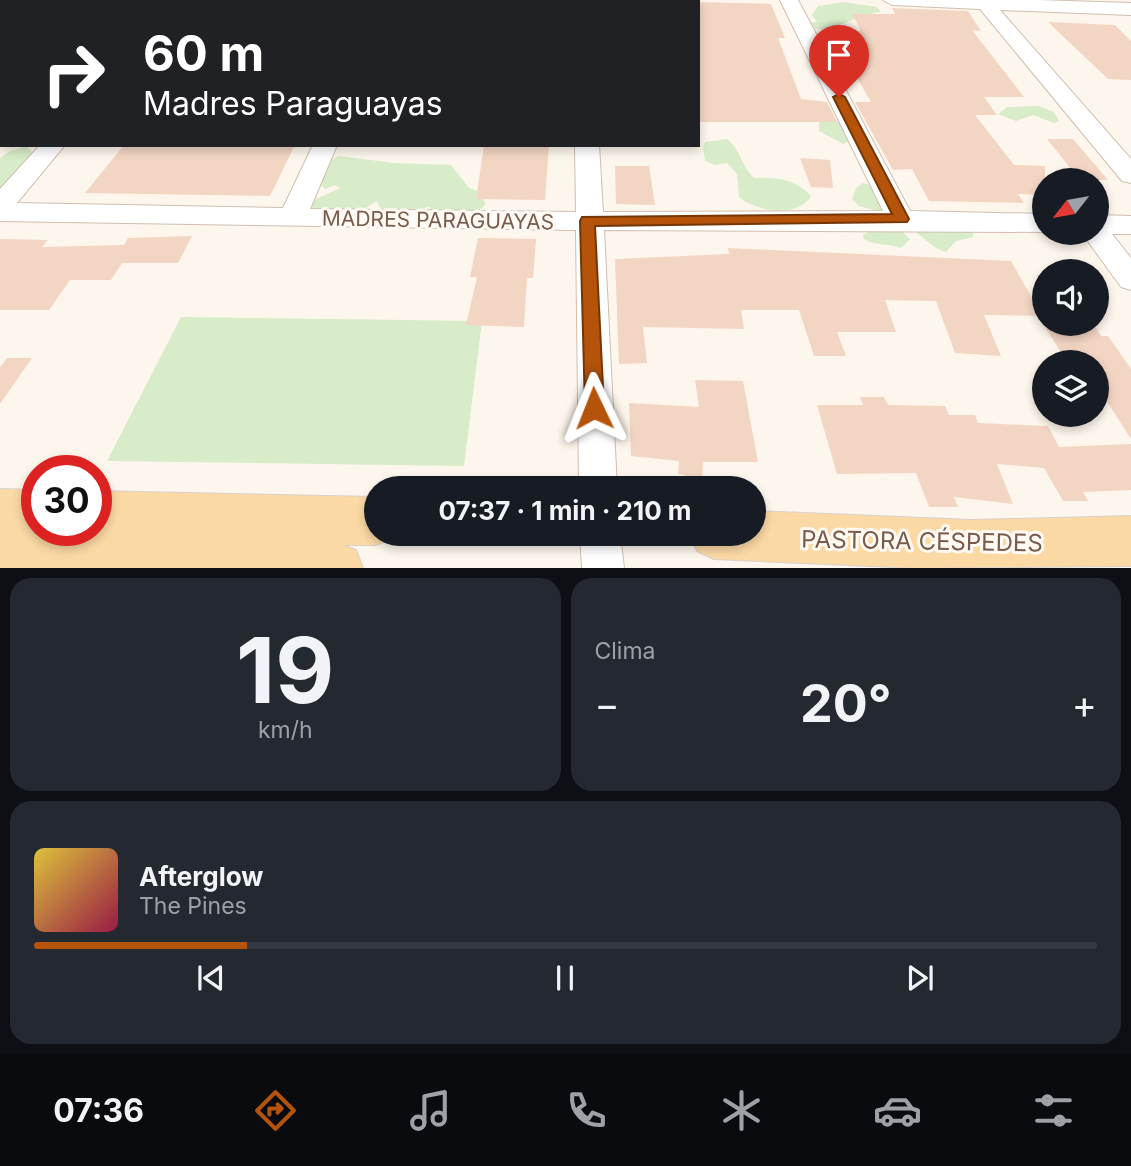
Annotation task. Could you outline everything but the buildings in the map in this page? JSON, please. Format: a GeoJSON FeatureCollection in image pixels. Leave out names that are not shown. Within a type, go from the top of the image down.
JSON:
{"type":"FeatureCollection","features":[{"type":"Feature","properties":{"kind":"main road"},"geometry":{"type":"LineString","coordinates":[[0,513],[21,514]]}},
{"type":"Feature","properties":{"kind":"main road"},"geometry":{"type":"LineString","coordinates":[[112,515],[364,521]]}},
{"type":"Feature","properties":{"kind":"main road","name":"PASTORA CÉSPEDES"},"geometry":{"type":"LineString","coordinates":[[766,536],[972,545],[1131,541]]}},
{"type":"Feature","properties":{"kind":"main road"},"geometry":{"type":"LineString","coordinates":[[0,560],[338,568]]}},
{"type":"Feature","properties":{"kind":"street"},"geometry":{"type":"LineString","coordinates":[[789,0],[901,219]]}},
{"type":"Feature","properties":{"kind":"street"},"geometry":{"type":"LineString","coordinates":[[892,0],[983,1],[1131,9]]}},
{"type":"Feature","properties":{"kind":"street"},"geometry":{"type":"LineString","coordinates":[[983,1],[1131,175]]}},
{"type":"Feature","properties":{"kind":"street"},"geometry":{"type":"LineString","coordinates":[[0,206],[51,147]]}},
{"type":"Feature","properties":{"kind":"street"},"geometry":{"type":"LineString","coordinates":[[292,218],[324,147]]}},
{"type":"Feature","properties":{"kind":"street"},"geometry":{"type":"LineString","coordinates":[[587,147],[587,221],[598,476]]}},
{"type":"Feature","properties":{"kind":"street","name":"MADRES PARAGUAYAS"},"geometry":{"type":"LineString","coordinates":[[0,212],[292,218],[587,221],[901,219],[1032,223]]}},
{"type":"Feature","properties":{"kind":"street"},"geometry":{"type":"LineString","coordinates":[[1110,224],[1131,225]]}},
{"type":"Feature","properties":{"kind":"street"},"geometry":{"type":"LineString","coordinates":[[1105,245],[1131,279]]}},
{"type":"Feature","properties":{"kind":"street"},"geometry":{"type":"LineString","coordinates":[[601,546],[603,568]]}},
{"type":"Feature","properties":{"kind":"green space"},"geometry":{"type":"Polygon","coordinates":[[[843,2],[877,7],[881,12],[829,28],[810,28],[806,23],[817,22],[812,15],[818,6],[843,2]]]}},
{"type":"Feature","properties":{"kind":"green space"},"geometry":{"type":"Polygon","coordinates":[[[1038,106],[1054,112],[1059,121],[1054,123],[1033,115],[1016,121],[998,114],[1007,107],[1038,106]]]}},
{"type":"Feature","properties":{"kind":"green space"},"geometry":{"type":"Polygon","coordinates":[[[819,119],[831,119],[848,126],[852,140],[843,144],[819,131],[819,119]]]}},
{"type":"Feature","properties":{"kind":"green space"},"geometry":{"type":"Polygon","coordinates":[[[727,139],[754,178],[785,180],[799,186],[811,196],[797,208],[787,210],[766,209],[746,202],[739,197],[737,174],[727,163],[715,165],[705,161],[705,142],[727,139]]]}},
{"type":"Feature","properties":{"kind":"green space"},"geometry":{"type":"Polygon","coordinates":[[[28,147],[33,154],[0,197],[0,158],[10,151],[28,147]]]}},
{"type":"Feature","properties":{"kind":"green space"},"geometry":{"type":"Polygon","coordinates":[[[339,156],[395,163],[451,165],[469,188],[479,192],[486,204],[472,217],[433,214],[429,206],[417,212],[382,211],[377,201],[359,212],[310,213],[310,206],[316,199],[340,188],[335,185],[325,189],[317,181],[326,162],[339,156]]]}},
{"type":"Feature","properties":{"kind":"green space"},"geometry":{"type":"Polygon","coordinates":[[[863,183],[882,189],[889,214],[859,206],[852,199],[856,188],[863,183]]]}},
{"type":"Feature","properties":{"kind":"green space"},"geometry":{"type":"Polygon","coordinates":[[[937,211],[973,231],[973,237],[956,241],[946,252],[936,248],[909,227],[924,213],[937,211]]]}},
{"type":"Feature","properties":{"kind":"green space"},"geometry":{"type":"Polygon","coordinates":[[[899,229],[910,239],[901,248],[863,238],[863,235],[870,231],[882,232],[899,229]]]}},
{"type":"Feature","properties":{"kind":"green space"},"geometry":{"type":"Polygon","coordinates":[[[181,317],[482,321],[464,466],[112,461],[110,455],[181,317]]]}},
{"type":"Feature","properties":{"kind":"route"},"geometry":{"type":"LineString","coordinates":[[594,408],[587,221],[901,219],[839,97]]}}]}
